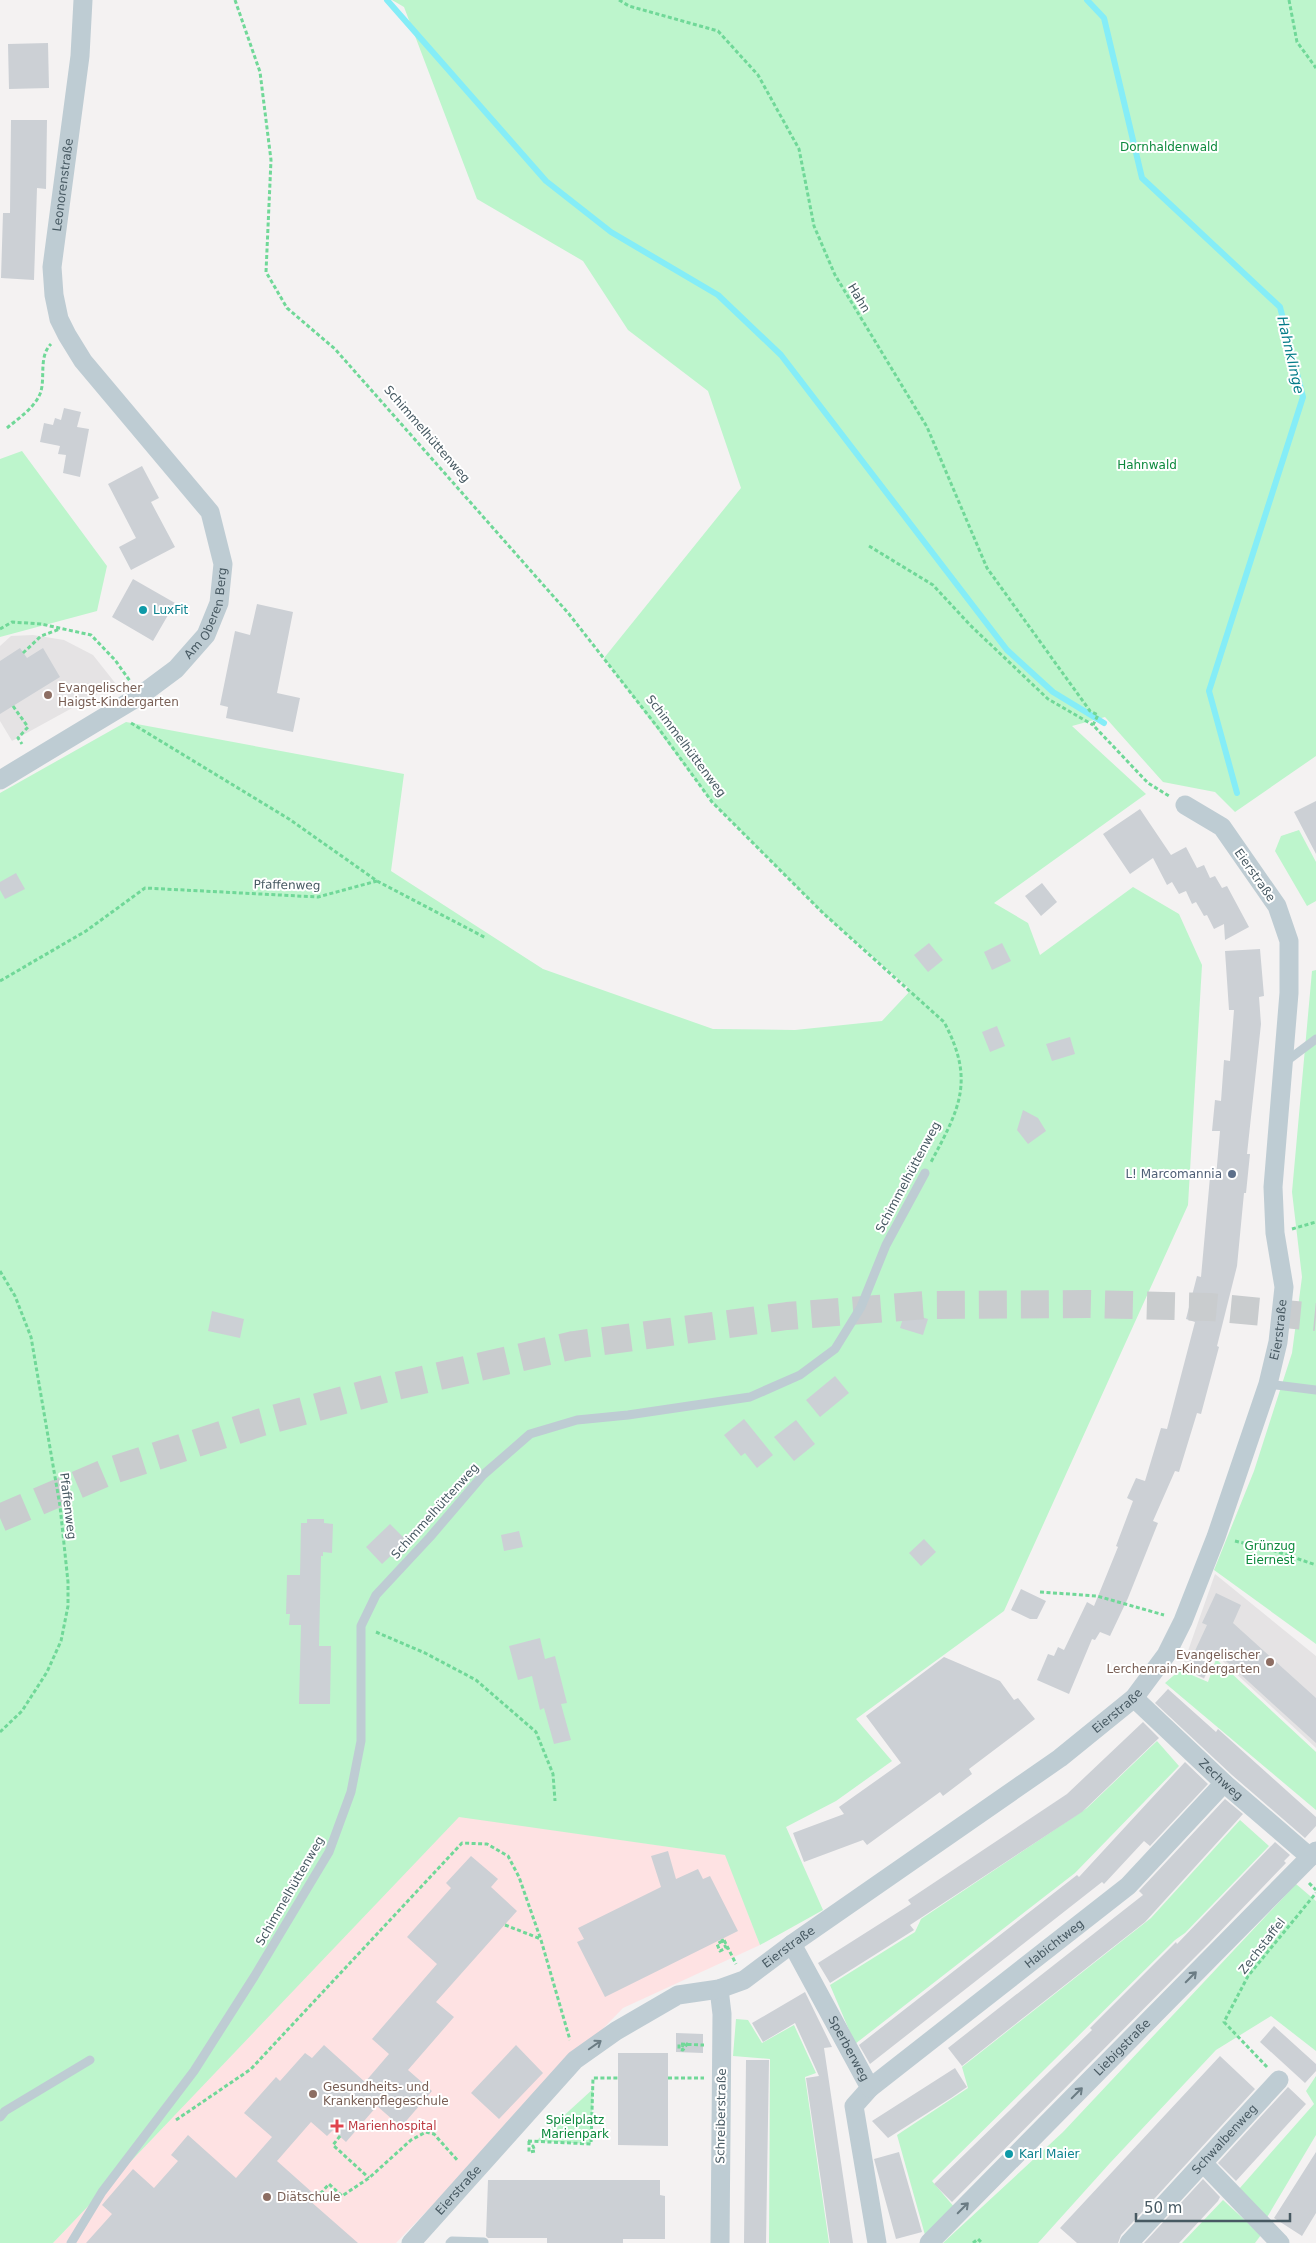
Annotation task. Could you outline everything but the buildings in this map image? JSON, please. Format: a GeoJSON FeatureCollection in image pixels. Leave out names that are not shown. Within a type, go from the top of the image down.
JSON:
{"type":"FeatureCollection","features":[{"type":"Feature","properties":{"kind":"street","name":"Leonorenstraße"},"geometry":{"type":"LineString","coordinates":[[83,0],[80,56],[52,266],[54,295],[60,319],[67,335],[83,361]]}},
{"type":"Feature","properties":{"kind":"street","name":"Am Oberen Berg"},"geometry":{"type":"LineString","coordinates":[[0,780],[141,695],[176,669],[206,635],[219,603],[223,564],[210,512],[83,361]]}},
{"type":"Feature","properties":{"kind":"street","name":"Eierstraße"},"geometry":{"type":"LineString","coordinates":[[411,2243],[575,2060],[616,2031],[678,1995],[719,1989],[744,1980],[792,1944],[1060,1758],[1134,1698],[1166,1655],[1183,1621],[1216,1537],[1268,1384],[1278,1342],[1284,1287],[1276,1233],[1273,1187],[1289,993],[1288,941],[1276,906],[1222,827],[1185,805]]}},
{"type":"Feature","properties":{"kind":"street","name":"Zechweg"},"geometry":{"type":"LineString","coordinates":[[1134,1698],[1224,1783],[1313,1854]]}},
{"type":"Feature","properties":{"kind":"street","name":"Habichtweg"},"geometry":{"type":"LineString","coordinates":[[870,2088],[1128,1886],[1224,1783]]}},
{"type":"Feature","properties":{"kind":"street","name":"Liebigstraße"},"geometry":{"type":"LineString","coordinates":[[929,2243],[1313,1854]]}},
{"type":"Feature","properties":{"kind":"street","name":"Sperberweg"},"geometry":{"type":"LineString","coordinates":[[792,1944],[870,2088],[854,2106],[877,2243]]}},
{"type":"Feature","properties":{"kind":"street","name":"Schreiberstraße"},"geometry":{"type":"LineString","coordinates":[[719,1989],[722,2014],[720,2243]]}},
{"type":"Feature","properties":{"kind":"street","name":"Schwalbenweg"},"geometry":{"type":"LineString","coordinates":[[1129,2243],[1279,2080]]}},
{"type":"Feature","properties":{"kind":"street"},"geometry":{"type":"LineString","coordinates":[[1203,2163],[1280,2243]]}},
{"type":"Feature","properties":{"kind":"lane"},"geometry":{"type":"LineString","coordinates":[[1284,1063],[1316,1039]]}},
{"type":"Feature","properties":{"kind":"lane","name":"Schimmelhüttenweg"},"geometry":{"type":"LineString","coordinates":[[71,2243],[102,2192],[199,2063],[254,1977],[329,1852],[351,1792],[361,1741],[361,1626],[376,1595],[430,1537],[483,1475],[530,1434],[577,1420],[628,1415],[750,1396],[800,1375],[836,1350],[861,1307],[886,1245],[925,1173]]}},
{"type":"Feature","properties":{"kind":"lane"},"geometry":{"type":"LineString","coordinates":[[1268,1384],[1316,1390]]}},
{"type":"Feature","properties":{"kind":"lane"},"geometry":{"type":"LineString","coordinates":[[0,2117],[5,2111],[90,2060]]}},
{"type":"Feature","properties":{"kind":"lane"},"geometry":{"type":"LineString","coordinates":[[450,2243],[452,2241],[484,2242]]}},
{"type":"Feature","properties":{"kind":"path","name":"Schimmelhüttenweg"},"geometry":{"type":"LineString","coordinates":[[235,0],[260,72],[271,160],[266,272],[286,308],[335,349],[569,614],[659,729],[712,802],[823,914],[931,1007],[944,1022],[953,1038],[958,1054],[961,1072],[960,1102],[955,1116],[925,1173]]}},
{"type":"Feature","properties":{"kind":"path","name":"Hahn"},"geometry":{"type":"LineString","coordinates":[[619,0],[630,6],[718,31],[758,75],[799,149],[814,226],[835,275],[927,427],[987,568],[1090,711],[1098,715],[1094,723]]}},
{"type":"Feature","properties":{"kind":"path"},"geometry":{"type":"LineString","coordinates":[[1289,0],[1297,42],[1316,68]]}},
{"type":"Feature","properties":{"kind":"path"},"geometry":{"type":"LineString","coordinates":[[7,428],[32,406],[41,392],[41,374],[49,346],[67,335]]}},
{"type":"Feature","properties":{"kind":"path"},"geometry":{"type":"LineString","coordinates":[[869,546],[933,585],[970,624],[1048,699],[1094,723],[1148,783],[1185,805]]}},
{"type":"Feature","properties":{"kind":"path"},"geometry":{"type":"LineString","coordinates":[[0,629],[12,622],[61,628],[91,635],[115,660],[141,695]]}},
{"type":"Feature","properties":{"kind":"path"},"geometry":{"type":"LineString","coordinates":[[23,653],[41,636],[61,628]]}},
{"type":"Feature","properties":{"kind":"path"},"geometry":{"type":"LineString","coordinates":[[13,706],[28,727],[18,738]]}},
{"type":"Feature","properties":{"kind":"path"},"geometry":{"type":"LineString","coordinates":[[115,710],[123,718],[289,820],[377,881],[486,938]]}},
{"type":"Feature","properties":{"kind":"path","name":"Pfaffenweg"},"geometry":{"type":"LineString","coordinates":[[0,981],[86,931],[144,888],[318,897],[377,881]]}},
{"type":"Feature","properties":{"kind":"path","name":"Pfaffenweg"},"geometry":{"type":"LineString","coordinates":[[0,1271],[14,1296],[31,1336],[60,1506],[68,1582],[68,1606],[61,1640],[47,1672],[22,1711],[0,1732]]}},
{"type":"Feature","properties":{"kind":"path"},"geometry":{"type":"LineString","coordinates":[[1216,1537],[1272,1550],[1316,1565]]}},
{"type":"Feature","properties":{"kind":"path"},"geometry":{"type":"LineString","coordinates":[[1040,1592],[1097,1596],[1183,1621]]}},
{"type":"Feature","properties":{"kind":"path"},"geometry":{"type":"LineString","coordinates":[[361,1626],[425,1653],[476,1680],[536,1732],[553,1774],[555,1801]]}},
{"type":"Feature","properties":{"kind":"path"},"geometry":{"type":"LineString","coordinates":[[171,2123],[251,2069],[462,1842],[487,1844],[508,1856],[519,1877],[541,1940],[575,2060]]}},
{"type":"Feature","properties":{"kind":"path","name":"Zechstaffel"},"geometry":{"type":"LineString","coordinates":[[1279,2080],[1224,2022],[1248,1976],[1316,1893]]}},
{"type":"Feature","properties":{"kind":"path"},"geometry":{"type":"LineString","coordinates":[[505,1925],[541,1940]]}},
{"type":"Feature","properties":{"kind":"path"},"geometry":{"type":"LineString","coordinates":[[722,1939],[726,1948],[720,1950],[717,1944],[724,1940],[728,1948]]}},
{"type":"Feature","properties":{"kind":"path"},"geometry":{"type":"LineString","coordinates":[[503,2139],[591,2144],[593,2078],[618,2078]]}},
{"type":"Feature","properties":{"kind":"path"},"geometry":{"type":"LineString","coordinates":[[668,2078],[702,2078]]}},
{"type":"Feature","properties":{"kind":"path"},"geometry":{"type":"LineString","coordinates":[[309,2200],[322,2192],[329,2184],[342,2196],[370,2178],[411,2140],[426,2132],[434,2134],[455,2158]]}},
{"type":"Feature","properties":{"kind":"path"},"geometry":{"type":"LineString","coordinates":[[340,2136],[332,2145],[370,2178]]}},
{"type":"Feature","properties":{"kind":"path"},"geometry":{"type":"LineString","coordinates":[[529,2141],[530,2149]]}},
{"type":"Feature","properties":{"kind":"path"},"geometry":{"type":"LineString","coordinates":[[973,2243],[978,2239],[982,2243]]}},
{"type":"Feature","properties":{"kind":"shaded area","name":"Evangelischer Haigst-Kindergarten"},"geometry":{"type":"Polygon","coordinates":[[[33,635],[64,640],[93,655],[116,684],[12,741],[0,721],[0,646],[11,636],[33,635]]]}},
{"type":"Feature","properties":{"kind":"shaded area","name":"Evangelischer Lerchenrain-Kindergarten"},"geometry":{"type":"Polygon","coordinates":[[[1215,1574],[1316,1656],[1316,1748],[1216,1655],[1204,1679],[1182,1668],[1215,1574]]]}},
{"type":"Feature","properties":{"kind":"shaded area","name":"Marienhospital"},"geometry":{"type":"Polygon","coordinates":[[[459,1816],[726,1855],[760,1945],[623,2008],[396,2243],[53,2243],[459,1816]]]}},
{"type":"Feature","properties":{"kind":"green space"},"geometry":{"type":"Polygon","coordinates":[[[392,0],[1316,0],[1316,756],[1235,812],[1215,792],[1163,782],[1105,717],[1072,726],[1146,794],[994,903],[1028,923],[1040,955],[1133,887],[1179,914],[1202,965],[1188,1205],[1004,1611],[856,1719],[892,1761],[836,1801],[786,1827],[823,1910],[760,1945],[725,1855],[459,1817],[53,2243],[0,2243],[0,793],[126,722],[404,774],[391,871],[543,969],[713,1029],[795,1030],[882,1021],[911,990],[823,913],[712,802],[604,658],[741,488],[708,391],[628,330],[583,261],[477,199],[404,7],[392,0]]]}},
{"type":"Feature","properties":{"kind":"green space"},"geometry":{"type":"Polygon","coordinates":[[[22,451],[107,566],[97,611],[0,637],[0,459],[22,451]]]}},
{"type":"Feature","properties":{"kind":"green space"},"geometry":{"type":"Polygon","coordinates":[[[1299,830],[1316,862],[1316,901],[1307,906],[1275,851],[1281,836],[1299,830]]]}},
{"type":"Feature","properties":{"kind":"green space","name":"Grünzug Eiernest"},"geometry":{"type":"Polygon","coordinates":[[[1316,970],[1316,1644],[1214,1570],[1254,1471],[1292,1353],[1302,1277],[1292,1192],[1312,971],[1316,970]]]}},
{"type":"Feature","properties":{"kind":"green space"},"geometry":{"type":"Polygon","coordinates":[[[1216,1659],[1316,1752],[1316,1810],[1165,1683],[1180,1670],[1208,1682],[1216,1659]]]}},
{"type":"Feature","properties":{"kind":"green space"},"geometry":{"type":"Polygon","coordinates":[[[1157,1741],[1179,1766],[1075,1873],[855,2044],[830,1985],[915,1932],[921,1919],[1087,1808],[1157,1741]]]}},
{"type":"Feature","properties":{"kind":"green space"},"geometry":{"type":"Polygon","coordinates":[[[1240,1820],[1269,1846],[1185,1933],[1175,1940],[932,2181],[955,2208],[925,2235],[897,2135],[968,2088],[962,2067],[1151,1918],[1240,1820]]]}},
{"type":"Feature","properties":{"kind":"green space"},"geometry":{"type":"Polygon","coordinates":[[[1296,1884],[1316,1901],[1316,2051],[1271,2016],[1216,2050],[1038,2243],[943,2243],[1063,2132],[1296,1884]]]}},
{"type":"Feature","properties":{"kind":"green space"},"geometry":{"type":"Polygon","coordinates":[[[736,2019],[748,2020],[762,2043],[794,2025],[816,2073],[805,2077],[829,2243],[769,2243],[770,2059],[733,2056],[736,2019]]]}},
{"type":"Feature","properties":{"kind":"green space"},"geometry":{"type":"Polygon","coordinates":[[[1316,2076],[1316,2135],[1266,2219],[1239,2189],[1314,2104],[1306,2091],[1316,2076]]]}},
{"type":"Feature","properties":{"kind":"green space","name":"Spielplatz Marienpark"},"geometry":{"type":"Polygon","coordinates":[[[593,2089],[591,2144],[536,2141],[593,2089]]]}},
{"type":"Feature","properties":{"kind":"green space"},"geometry":{"type":"Polygon","coordinates":[[[1223,2200],[1261,2235],[1255,2243],[1182,2243],[1223,2200]]]}},
{"type":"Feature","properties":{"kind":"waterway"},"geometry":{"type":"LineString","coordinates":[[387,0],[546,181],[611,232],[718,295],[781,355],[1007,650],[1053,692],[1104,723]]}},
{"type":"Feature","properties":{"kind":"waterway","name":"Hahnklinge"},"geometry":{"type":"LineString","coordinates":[[1087,0],[1104,18],[1142,178],[1280,307],[1303,397],[1209,691],[1237,793]]}},
{"type":"Feature","properties":{"kind":"tunnel"},"geometry":{"type":"LineString","coordinates":[[0,1518],[110,1471],[262,1422],[392,1387],[574,1345],[787,1316],[927,1305],[1089,1304],[1210,1307],[1316,1317]]}},
{"type":"Feature","properties":{"kind":"place","name":"LuxFit"},"geometry":{"type":"Point","coordinates":[143,610]}},
{"type":"Feature","properties":{"kind":"place","name":"Evangelischer Haigst-Kindergarten"},"geometry":{"type":"Point","coordinates":[48,695]}},
{"type":"Feature","properties":{"kind":"place","name":"L! Marcomannia"},"geometry":{"type":"Point","coordinates":[1232,1174]}},
{"type":"Feature","properties":{"kind":"place","name":"Evangelischer Lerchenrain-Kindergarten"},"geometry":{"type":"Point","coordinates":[1270,1662]}},
{"type":"Feature","properties":{"kind":"place","name":"Gesundheits- und Krankenpflegeschule"},"geometry":{"type":"Point","coordinates":[313,2094]}},
{"type":"Feature","properties":{"kind":"place","name":"Marienhospital"},"geometry":{"type":"Point","coordinates":[337,2126]}},
{"type":"Feature","properties":{"kind":"place","name":"Karl Maier"},"geometry":{"type":"Point","coordinates":[1009,2154]}},
{"type":"Feature","properties":{"kind":"place","name":"Diätschule"},"geometry":{"type":"Point","coordinates":[267,2197]}},
{"type":"Feature","properties":{"kind":"park label","name":"Dornhaldenwald"},"geometry":{"type":"Point","coordinates":[1169,147]}},
{"type":"Feature","properties":{"kind":"park label","name":"Hahnwald"},"geometry":{"type":"Point","coordinates":[1147,465]}}]}
